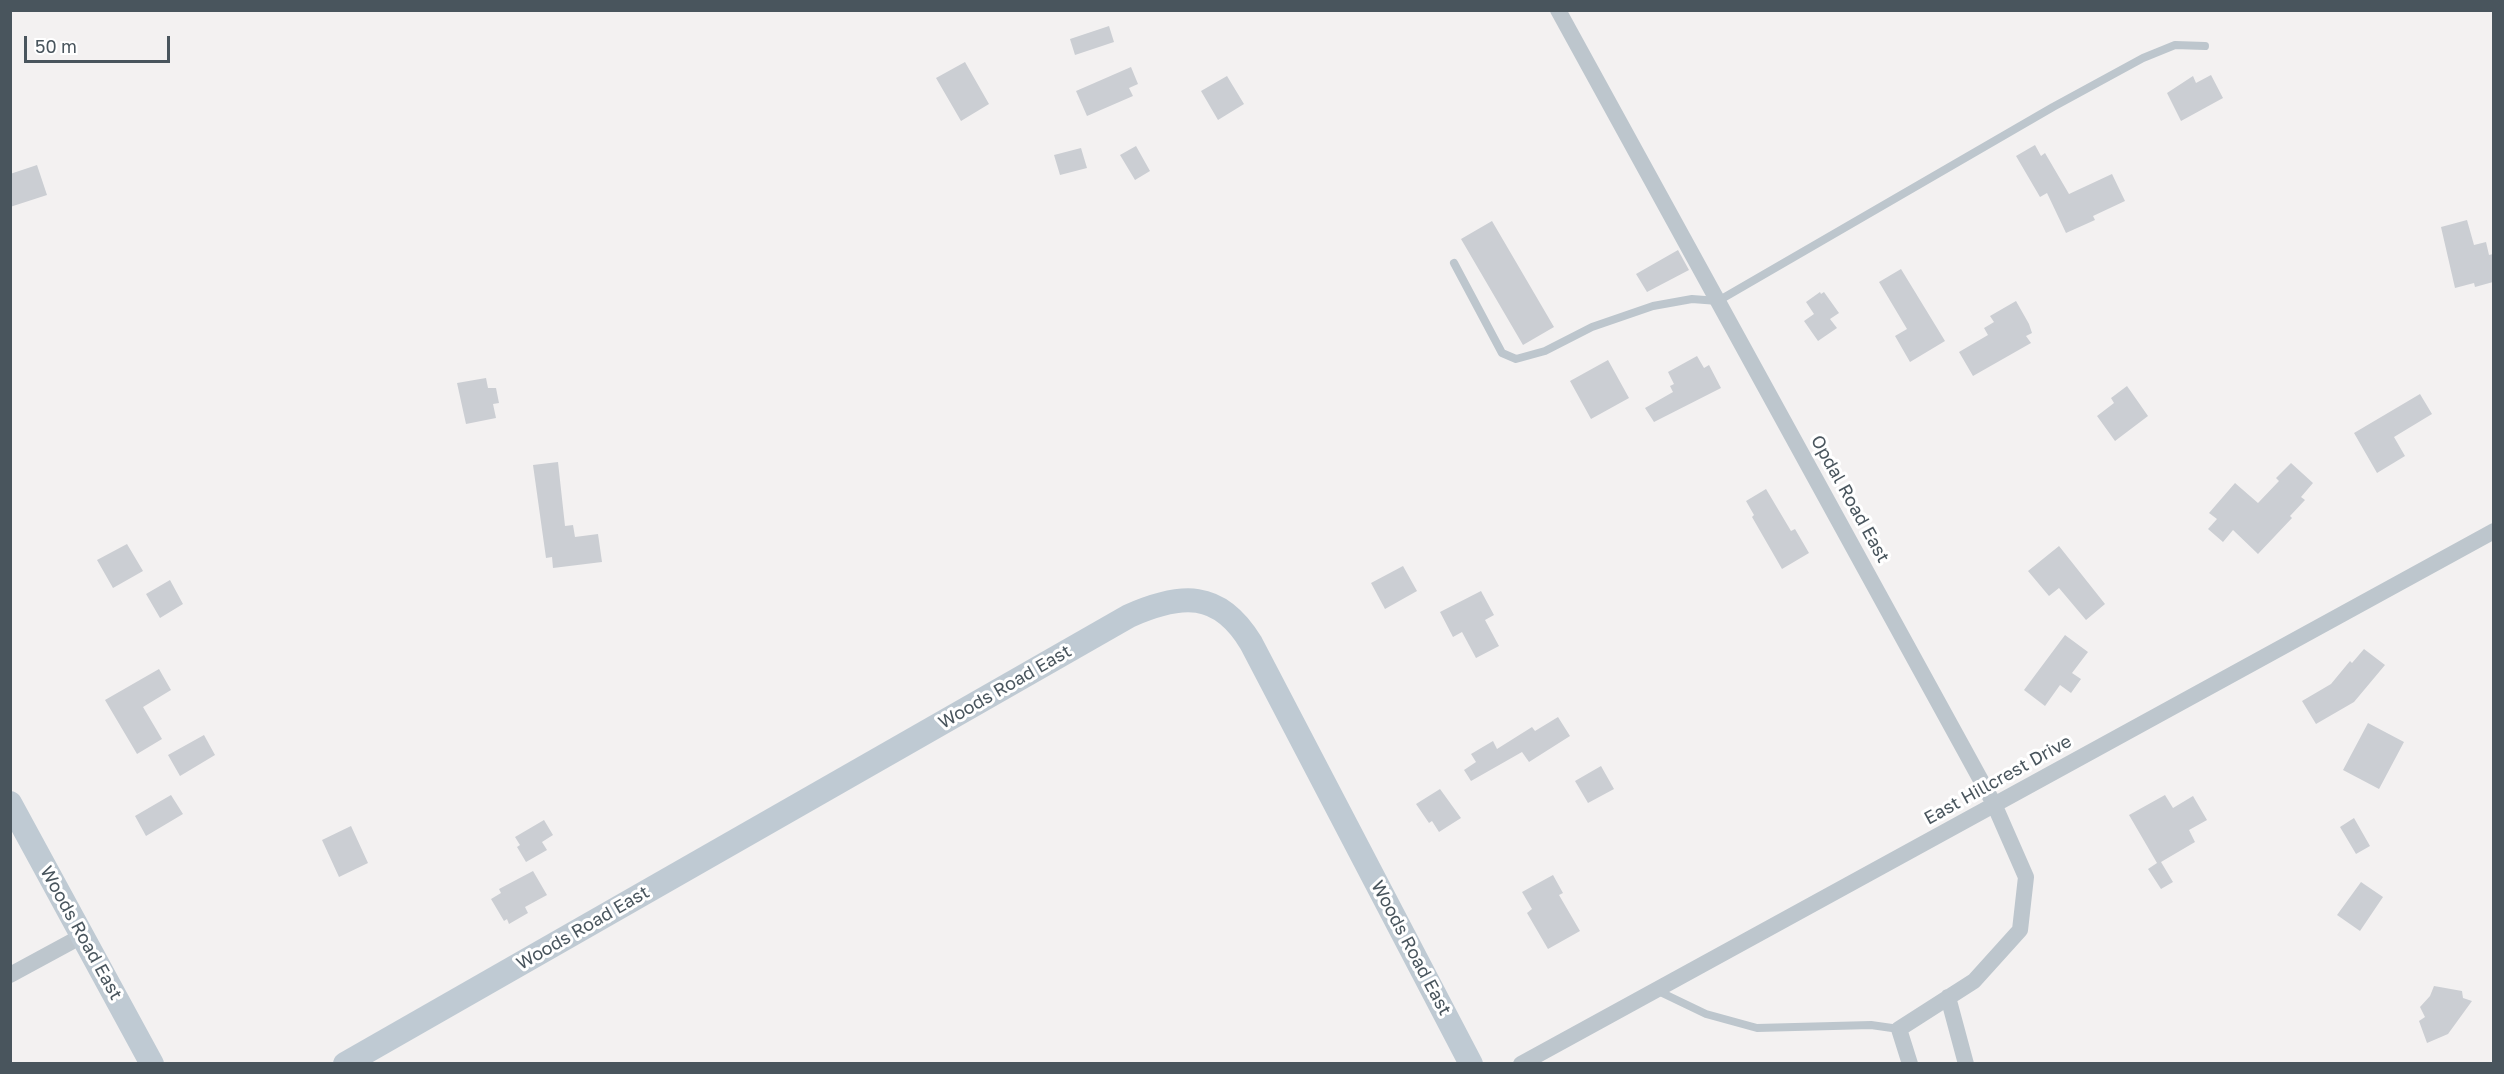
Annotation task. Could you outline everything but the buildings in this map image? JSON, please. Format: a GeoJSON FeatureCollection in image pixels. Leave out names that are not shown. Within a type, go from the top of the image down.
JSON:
{"type":"FeatureCollection","features":[{"type":"Feature","properties":{"kind":"main road","name":"Woods Road East"},"geometry":{"type":"LineString","coordinates":[[345,1064],[1129,616],[1151,606],[1174,600],[1192,599],[1206,602],[1228,613],[1246,636],[1471,1064]]}},
{"type":"Feature","properties":{"kind":"main road","name":"Woods Road East"},"geometry":{"type":"LineString","coordinates":[[10,803],[152,1064]]}},
{"type":"Feature","properties":{"kind":"street","name":"Opdal Road East"},"geometry":{"type":"LineString","coordinates":[[1558,10],[1994,804],[2026,877],[2020,930],[1974,981],[1899,1029]]}},
{"type":"Feature","properties":{"kind":"street","name":"East Hillcrest Drive"},"geometry":{"type":"LineString","coordinates":[[1521,1064],[2493,531]]}},
{"type":"Feature","properties":{"kind":"street"},"geometry":{"type":"LineString","coordinates":[[10,975],[82,936]]}},
{"type":"Feature","properties":{"kind":"street"},"geometry":{"type":"LineString","coordinates":[[1948,998],[1966,1064]]}},
{"type":"Feature","properties":{"kind":"street"},"geometry":{"type":"LineString","coordinates":[[1899,1029],[1910,1064]]}},
{"type":"Feature","properties":{"kind":"lane"},"geometry":{"type":"LineString","coordinates":[[1454,263],[1502,353],[1516,359],[1545,351],[1592,327],[1653,306],[1692,299],[1718,301],[2143,58],[2175,45],[2205,46]]}},
{"type":"Feature","properties":{"kind":"lane"},"geometry":{"type":"LineString","coordinates":[[1656,990],[1706,1014],[1757,1028],[1871,1025],[1899,1029]]}}]}
